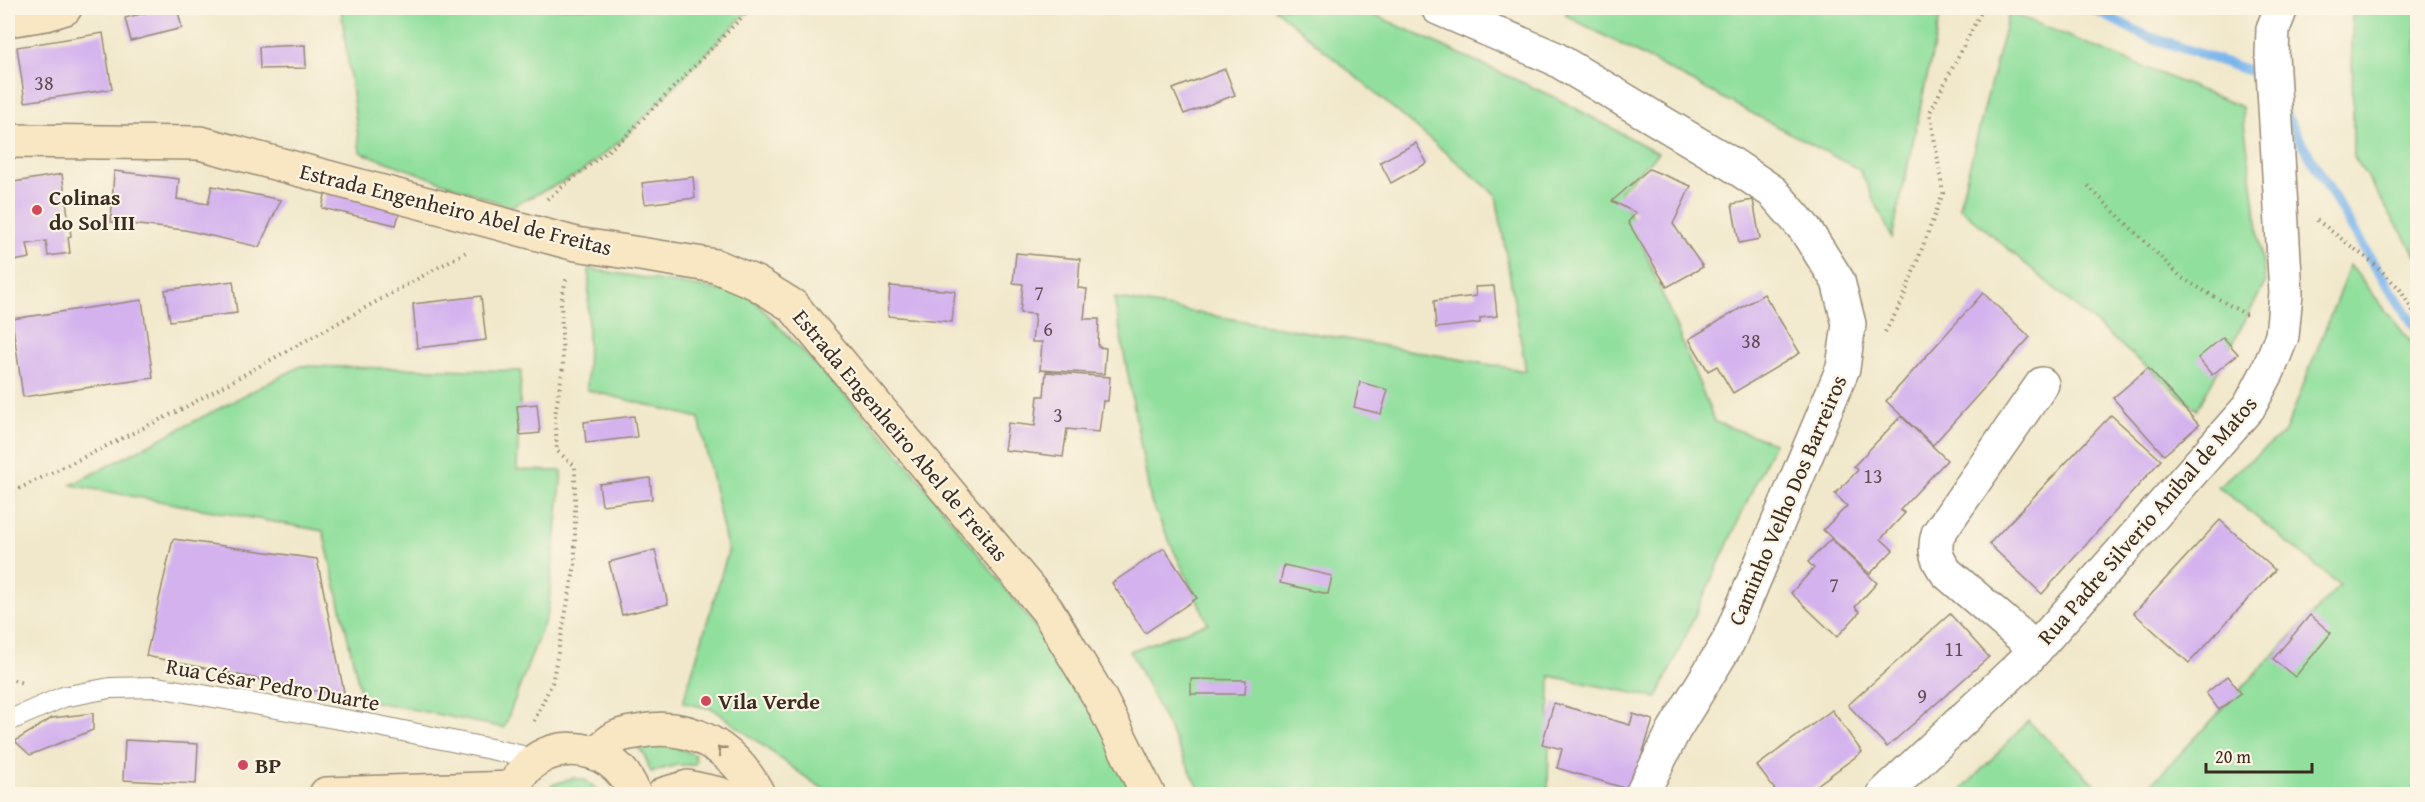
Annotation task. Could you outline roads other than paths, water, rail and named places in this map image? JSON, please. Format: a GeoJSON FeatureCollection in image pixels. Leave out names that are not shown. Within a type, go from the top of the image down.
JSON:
{"type":"FeatureCollection","features":[{"type":"Feature","properties":{"kind":"main road"},"geometry":{"type":"LineString","coordinates":[[8,20],[46,14],[65,8]]}},
{"type":"Feature","properties":{"kind":"main road","name":"Estrada Engenheiro Abel de Freitas"},"geometry":{"type":"LineString","coordinates":[[8,141],[200,143],[576,244],[716,266],[756,283],[793,306],[1047,610],[1101,700],[1148,795]]}},
{"type":"Feature","properties":{"kind":"main road"},"geometry":{"type":"LineString","coordinates":[[597,753],[616,736],[650,729],[682,729],[709,741],[738,764],[758,795]]}},
{"type":"Feature","properties":{"kind":"main road"},"geometry":{"type":"LineString","coordinates":[[326,795],[518,776],[542,756],[560,749],[579,748],[597,753],[613,762],[626,776],[634,795]]}},
{"type":"Feature","properties":{"kind":"main road"},"geometry":{"type":"LineString","coordinates":[[664,795],[688,787],[720,795]]}},
{"type":"Feature","properties":{"kind":"street","name":"Caminho Velho Dos Barreiros"},"geometry":{"type":"LineString","coordinates":[[1438,8],[1554,58],[1733,165],[1773,192],[1805,229],[1838,281],[1848,324],[1843,368],[1728,642],[1674,730],[1642,795]]}},
{"type":"Feature","properties":{"kind":"street","name":"Rua Padre Silverio Anibal de Matos"},"geometry":{"type":"LineString","coordinates":[[1884,795],[2036,649],[2249,407],[2268,371],[2282,336],[2286,293],[2272,56],[2273,29],[2281,8]]}},
{"type":"Feature","properties":{"kind":"street"},"geometry":{"type":"LineString","coordinates":[[2036,649],[1947,573],[1939,563],[1934,548],[1938,534],[2042,384]]}},
{"type":"Feature","properties":{"kind":"lane","name":"Rua César Pedro Duarte"},"geometry":{"type":"LineString","coordinates":[[8,721],[63,698],[110,688],[158,687],[374,725],[518,776]]}},
{"type":"Feature","properties":{"kind":"waterway"},"geometry":{"type":"LineString","coordinates":[[2091,8],[2144,35],[2262,75],[2266,82]]}},
{"type":"Feature","properties":{"kind":"waterway"},"geometry":{"type":"LineString","coordinates":[[2286,116],[2373,263],[2418,331]]}},
{"type":"Feature","properties":{"kind":"place","name":"Colinas do Sol III"},"geometry":{"type":"Point","coordinates":[37,210]}},
{"type":"Feature","properties":{"kind":"place","name":"Vila Verde"},"geometry":{"type":"Point","coordinates":[706,701]}},
{"type":"Feature","properties":{"kind":"place","name":"BP"},"geometry":{"type":"Point","coordinates":[243,765]}}]}
